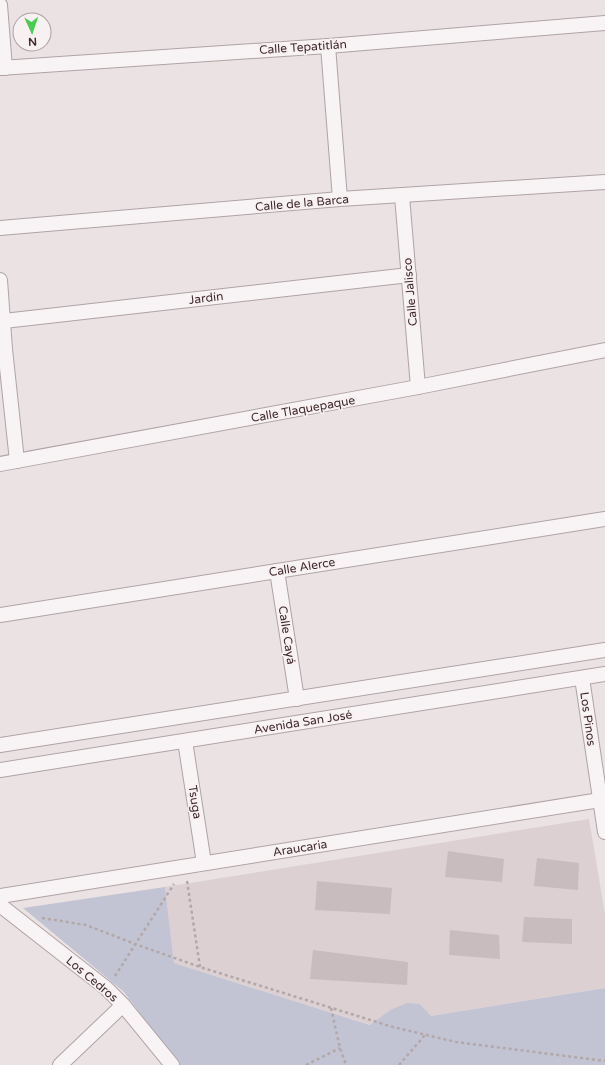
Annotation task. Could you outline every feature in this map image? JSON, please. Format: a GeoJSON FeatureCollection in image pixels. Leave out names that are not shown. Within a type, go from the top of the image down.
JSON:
{"type":"FeatureCollection","features":[{"type":"Feature","properties":{"kind":"street"},"geometry":{"type":"LineString","coordinates":[[0,5],[3,68]]}},
{"type":"Feature","properties":{"kind":"street","name":"Calle Tepatitlán"},"geometry":{"type":"LineString","coordinates":[[3,68],[328,46],[605,23]]}},
{"type":"Feature","properties":{"kind":"street"},"geometry":{"type":"LineString","coordinates":[[328,46],[340,199]]}},
{"type":"Feature","properties":{"kind":"street","name":"Calle de la Barca"},"geometry":{"type":"LineString","coordinates":[[0,228],[340,199],[605,182]]}},
{"type":"Feature","properties":{"kind":"street","name":"Calle Jalisco"},"geometry":{"type":"LineString","coordinates":[[402,196],[418,388]]}},
{"type":"Feature","properties":{"kind":"street","name":"Jardín"},"geometry":{"type":"LineString","coordinates":[[4,321],[409,275]]}},
{"type":"Feature","properties":{"kind":"street"},"geometry":{"type":"LineString","coordinates":[[0,280],[4,321],[2,349],[17,461]]}},
{"type":"Feature","properties":{"kind":"street","name":"Calle Tlaquepaque"},"geometry":{"type":"LineString","coordinates":[[0,464],[418,388],[605,350]]}},
{"type":"Feature","properties":{"kind":"street","name":"Calle Alerce"},"geometry":{"type":"LineString","coordinates":[[0,615],[605,519]]}},
{"type":"Feature","properties":{"kind":"street","name":"Calle Cayá"},"geometry":{"type":"LineString","coordinates":[[277,571],[297,699]]}},
{"type":"Feature","properties":{"kind":"street","name":"Avenida San José"},"geometry":{"type":"LineString","coordinates":[[0,745],[605,650]]}},
{"type":"Feature","properties":{"kind":"street","name":"Avenida San José"},"geometry":{"type":"LineString","coordinates":[[0,770],[605,674]]}},
{"type":"Feature","properties":{"kind":"street","name":"Los Pinos"},"geometry":{"type":"LineString","coordinates":[[582,678],[605,832]]}},
{"type":"Feature","properties":{"kind":"street"},"geometry":{"type":"LineString","coordinates":[[42,739],[48,762]]}},
{"type":"Feature","properties":{"kind":"street","name":"Tsuga"},"geometry":{"type":"LineString","coordinates":[[185,741],[204,863]]}},
{"type":"Feature","properties":{"kind":"street","name":"Araucaria"},"geometry":{"type":"LineString","coordinates":[[0,896],[600,800]]}},
{"type":"Feature","properties":{"kind":"street","name":"Los Cedros"},"geometry":{"type":"LineString","coordinates":[[0,905],[106,988],[123,1005],[172,1065]]}},
{"type":"Feature","properties":{"kind":"street"},"geometry":{"type":"LineString","coordinates":[[60,1065],[123,1005]]}},
{"type":"Feature","properties":{"kind":"path"},"geometry":{"type":"LineString","coordinates":[[106,988],[185,867]]}},
{"type":"Feature","properties":{"kind":"path"},"geometry":{"type":"LineString","coordinates":[[185,867],[200,967]]}},
{"type":"Feature","properties":{"kind":"path"},"geometry":{"type":"LineString","coordinates":[[40,917],[86,925],[200,967],[393,1027],[456,1042],[605,1061]]}},
{"type":"Feature","properties":{"kind":"path"},"geometry":{"type":"LineString","coordinates":[[331,1008],[340,1048],[346,1065]]}},
{"type":"Feature","properties":{"kind":"path"},"geometry":{"type":"LineString","coordinates":[[399,1065],[425,1035]]}},
{"type":"Feature","properties":{"kind":"path"},"geometry":{"type":"LineString","coordinates":[[306,1065],[340,1048]]}},
{"type":"Feature","properties":{"kind":"shaded area"},"geometry":{"type":"Polygon","coordinates":[[[589,819],[605,914],[605,988],[431,1016],[420,1004],[390,1010],[371,1025],[174,963],[165,887],[589,819]]]}},
{"type":"Feature","properties":{"kind":"shaded area"},"geometry":{"type":"Polygon","coordinates":[[[165,887],[174,963],[370,1025],[390,1010],[407,1003],[420,1004],[431,1016],[605,988],[605,1065],[178,1065],[124,992],[23,908],[165,887]]]}},
{"type":"Feature","properties":{"kind":"building"},"geometry":{"type":"Polygon","coordinates":[[[448,851],[504,859],[502,882],[445,877],[448,851]]]}},
{"type":"Feature","properties":{"kind":"building"},"geometry":{"type":"Polygon","coordinates":[[[537,858],[579,863],[578,890],[534,886],[537,858]]]}},
{"type":"Feature","properties":{"kind":"building"},"geometry":{"type":"Polygon","coordinates":[[[317,881],[392,888],[390,914],[315,910],[317,881]]]}},
{"type":"Feature","properties":{"kind":"building"},"geometry":{"type":"Polygon","coordinates":[[[524,917],[572,919],[572,944],[522,942],[524,917]]]}},
{"type":"Feature","properties":{"kind":"building"},"geometry":{"type":"Polygon","coordinates":[[[450,930],[499,935],[500,959],[449,955],[450,930]]]}},
{"type":"Feature","properties":{"kind":"building"},"geometry":{"type":"Polygon","coordinates":[[[313,950],[408,962],[407,985],[310,979],[313,950]]]}}]}
